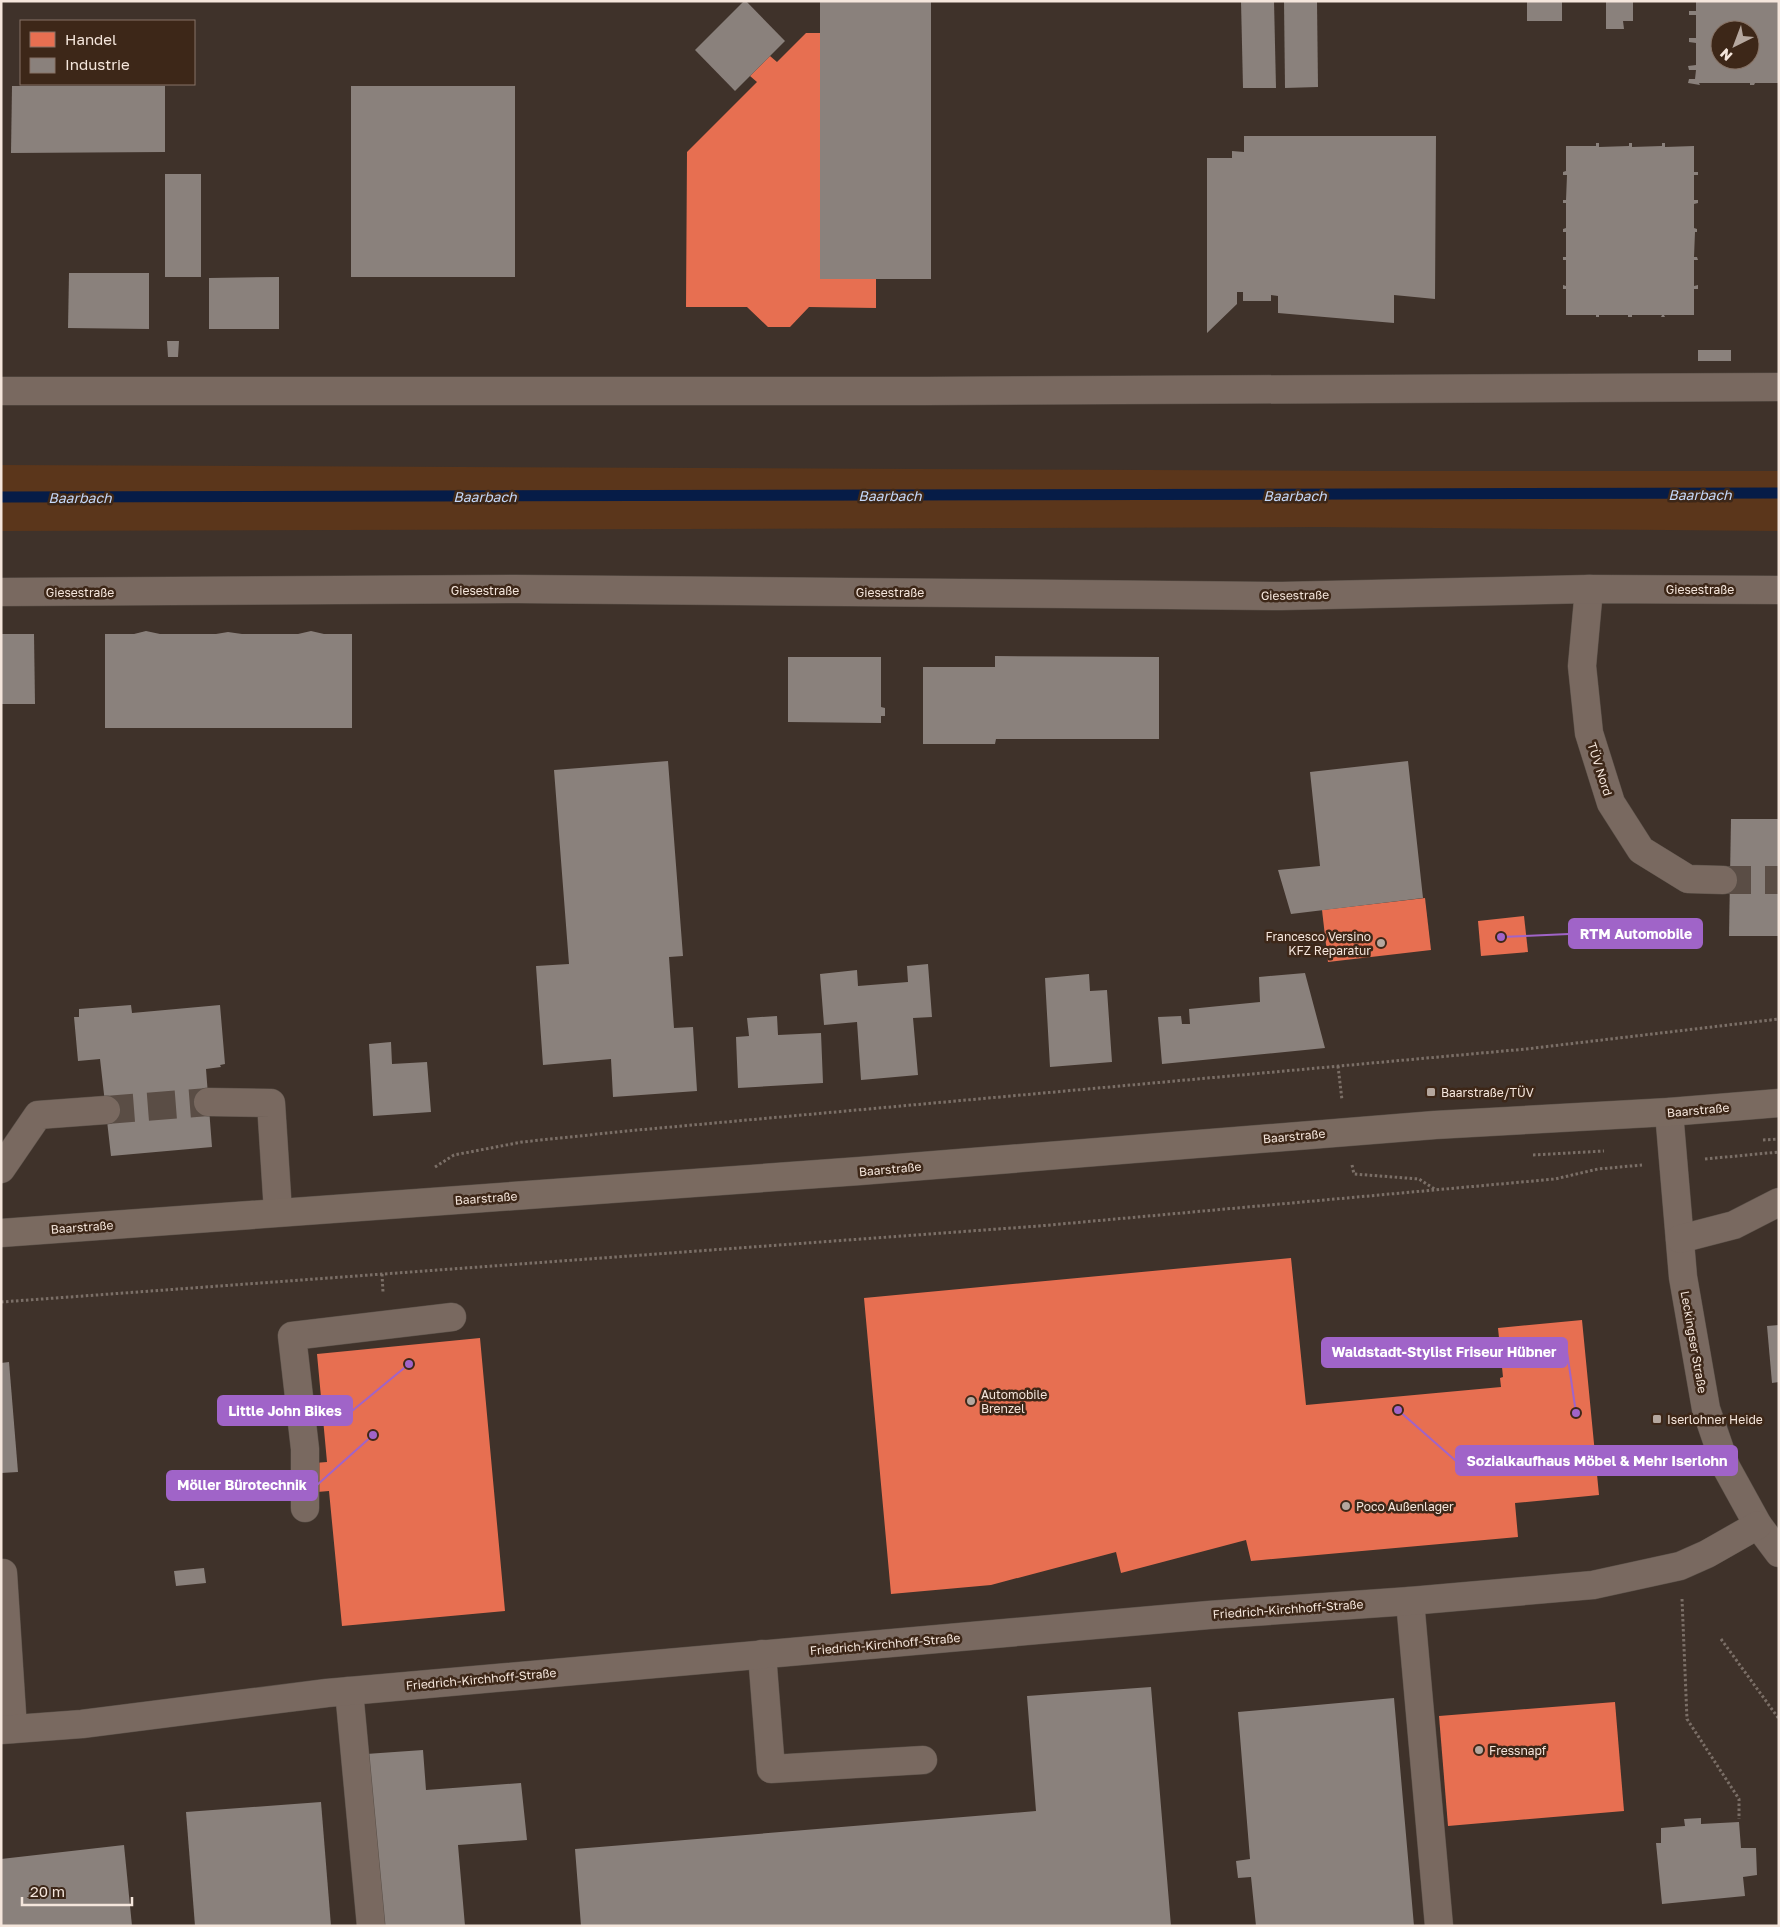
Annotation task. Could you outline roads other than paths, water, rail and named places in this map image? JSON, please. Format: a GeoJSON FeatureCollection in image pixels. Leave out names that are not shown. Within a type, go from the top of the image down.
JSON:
{"type":"FeatureCollection","features":[{"type":"Feature","properties":{"kind":"main road","name":"Baarstraße"},"geometry":{"type":"LineString","coordinates":[[1,1233],[860,1171],[1436,1125],[1669,1112],[1779,1103]]}},
{"type":"Feature","properties":{"kind":"street"},"geometry":{"type":"LineString","coordinates":[[1,390],[934,391],[1779,387]]}},
{"type":"Feature","properties":{"kind":"street","name":"Giesestraße"},"geometry":{"type":"LineString","coordinates":[[1,592],[516,589],[1282,596],[1589,589],[1779,590]]}},
{"type":"Feature","properties":{"kind":"street","name":"TÜV Nord"},"geometry":{"type":"LineString","coordinates":[[1589,589],[1582,666],[1589,733],[1611,803],[1640,850],[1688,879],[1723,880]]}},
{"type":"Feature","properties":{"kind":"street"},"geometry":{"type":"LineString","coordinates":[[208,1102],[271,1103],[278,1212]]}},
{"type":"Feature","properties":{"kind":"street"},"geometry":{"type":"LineString","coordinates":[[1,1169],[38,1115],[106,1110]]}},
{"type":"Feature","properties":{"kind":"street","name":"Leckingser Straße"},"geometry":{"type":"LineString","coordinates":[[1669,1112],[1683,1277],[1706,1409],[1726,1467],[1758,1526],[1779,1553]]}},
{"type":"Feature","properties":{"kind":"street"},"geometry":{"type":"LineString","coordinates":[[1680,1239],[1734,1225],[1779,1202]]}},
{"type":"Feature","properties":{"kind":"street"},"geometry":{"type":"LineString","coordinates":[[305,1508],[305,1449],[292,1336],[452,1318]]}},
{"type":"Feature","properties":{"kind":"street","name":"Friedrich-Kirchhoff-Straße"},"geometry":{"type":"LineString","coordinates":[[7,1730],[82,1724],[349,1691],[1209,1615],[1593,1585],[1680,1566],[1758,1526]]}},
{"type":"Feature","properties":{"kind":"street"},"geometry":{"type":"LineString","coordinates":[[3,1573],[7,1730]]}},
{"type":"Feature","properties":{"kind":"street"},"geometry":{"type":"LineString","coordinates":[[1410,1600],[1439,1926]]}},
{"type":"Feature","properties":{"kind":"street"},"geometry":{"type":"LineString","coordinates":[[762,1654],[770,1768],[923,1760]]}},
{"type":"Feature","properties":{"kind":"street"},"geometry":{"type":"LineString","coordinates":[[349,1691],[371,1926]]}},
{"type":"Feature","properties":{"kind":"waterway","name":"Baarbach"},"geometry":{"type":"LineString","coordinates":[[1,497],[1779,493]]}},
{"type":"Feature","properties":{"kind":"tunnel"},"geometry":{"type":"LineString","coordinates":[[1723,880],[1779,880]]}},
{"type":"Feature","properties":{"kind":"tunnel"},"geometry":{"type":"LineString","coordinates":[[106,1110],[208,1102]]}},
{"type":"Feature","properties":{"kind":"place","name":"RTM Automobile"},"geometry":{"type":"Point","coordinates":[1501,937]}},
{"type":"Feature","properties":{"kind":"place","name":"Francesco Versino KFZ Reparatur"},"geometry":{"type":"Point","coordinates":[1381,943]}},
{"type":"Feature","properties":{"kind":"place","name":"Baarstraße/TÜV"},"geometry":{"type":"Point","coordinates":[1431,1092]}},
{"type":"Feature","properties":{"kind":"place","name":"Little John Bikes"},"geometry":{"type":"Point","coordinates":[409,1364]}},
{"type":"Feature","properties":{"kind":"place","name":"Automobile Brenzel"},"geometry":{"type":"Point","coordinates":[971,1401]}},
{"type":"Feature","properties":{"kind":"place","name":"Sozialkaufhaus Möbel & Mehr Iserlohn"},"geometry":{"type":"Point","coordinates":[1398,1410]}},
{"type":"Feature","properties":{"kind":"place","name":"Waldstadt-Stylist Friseur Hübner"},"geometry":{"type":"Point","coordinates":[1576,1413]}},
{"type":"Feature","properties":{"kind":"place","name":"Iserlohner Heide"},"geometry":{"type":"Point","coordinates":[1657,1419]}},
{"type":"Feature","properties":{"kind":"place","name":"Möller Bürotechnik"},"geometry":{"type":"Point","coordinates":[373,1435]}},
{"type":"Feature","properties":{"kind":"place","name":"Poco Außenlager"},"geometry":{"type":"Point","coordinates":[1346,1506]}},
{"type":"Feature","properties":{"kind":"place","name":"Fressnapf"},"geometry":{"type":"Point","coordinates":[1479,1750]}}]}
